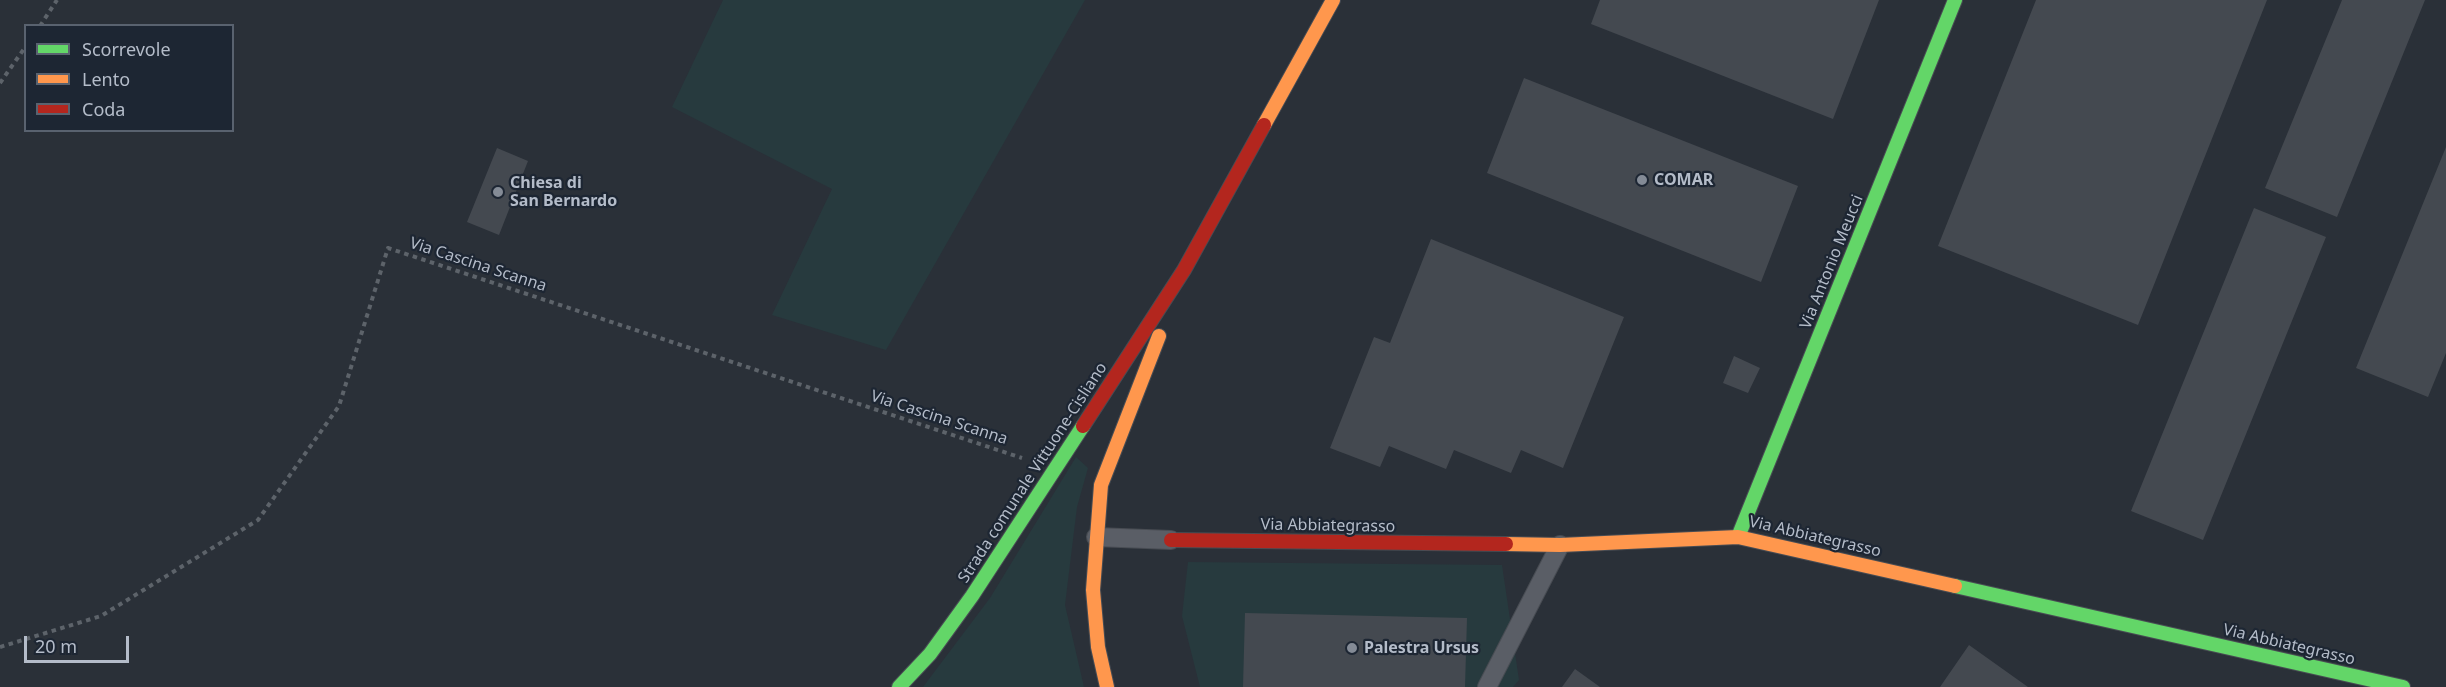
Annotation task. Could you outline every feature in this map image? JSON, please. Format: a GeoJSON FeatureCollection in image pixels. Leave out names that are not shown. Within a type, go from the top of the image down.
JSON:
{"type":"FeatureCollection","features":[{"type":"Feature","properties":{"kind":"street","name":"Strada comunale Vittuone-Cisliano"},"geometry":{"type":"LineString","coordinates":[[899,687],[930,654],[951,625],[1056,469],[1184,270],[1333,0]]}},
{"type":"Feature","properties":{"kind":"street","name":"Via Antonio Meucci"},"geometry":{"type":"LineString","coordinates":[[1738,537],[1955,0]]}},
{"type":"Feature","properties":{"kind":"street","name":"Strada comunale Vittuone-Cisliano"},"geometry":{"type":"LineString","coordinates":[[1107,687],[1098,647],[1093,590],[1101,485],[1184,270]]}},
{"type":"Feature","properties":{"kind":"street","name":"Via Abbiategrasso"},"geometry":{"type":"LineString","coordinates":[[1171,540],[1560,545],[1738,537],[2403,687]]}},
{"type":"Feature","properties":{"kind":"lane"},"geometry":{"type":"LineString","coordinates":[[1096,537],[1171,540]]}},
{"type":"Feature","properties":{"kind":"lane"},"geometry":{"type":"LineString","coordinates":[[1487,687],[1560,545]]}},
{"type":"Feature","properties":{"kind":"path"},"geometry":{"type":"LineString","coordinates":[[41,24],[57,0]]}},
{"type":"Feature","properties":{"kind":"path"},"geometry":{"type":"LineString","coordinates":[[0,83],[24,49]]}},
{"type":"Feature","properties":{"kind":"path","name":"Via Cascina Scanna"},"geometry":{"type":"LineString","coordinates":[[0,647],[101,616],[258,520],[339,406],[388,248],[1056,469]]}},
{"type":"Feature","properties":{"kind":"green space"},"geometry":{"type":"Polygon","coordinates":[[[723,0],[1085,0],[886,350],[772,315],[832,189],[672,107],[723,0]]]}},
{"type":"Feature","properties":{"kind":"green space"},"geometry":{"type":"Polygon","coordinates":[[[1076,457],[1088,468],[1077,507],[1065,605],[1084,687],[923,687],[990,598],[1076,457]]]}},
{"type":"Feature","properties":{"kind":"green space","name":"Palestra Ursus"},"geometry":{"type":"Polygon","coordinates":[[[1188,562],[1502,565],[1519,680],[1513,687],[1200,687],[1182,616],[1188,562]]]}},
{"type":"Feature","properties":{"kind":"building"},"geometry":{"type":"Polygon","coordinates":[[[1600,0],[1879,0],[1833,119],[1591,24],[1600,0]]]}},
{"type":"Feature","properties":{"kind":"building"},"geometry":{"type":"Polygon","coordinates":[[[2036,0],[2267,0],[2138,325],[1938,246],[2036,0]]]}},
{"type":"Feature","properties":{"kind":"building"},"geometry":{"type":"Polygon","coordinates":[[[2342,0],[2425,0],[2337,217],[2265,188],[2342,0]]]}},
{"type":"Feature","properties":{"kind":"building","name":"COMAR"},"geometry":{"type":"Polygon","coordinates":[[[1524,78],[1798,186],[1761,282],[1487,173],[1524,78]]]}},
{"type":"Feature","properties":{"kind":"building"},"geometry":{"type":"Polygon","coordinates":[[[2446,147],[2446,353],[2428,397],[2356,368],[2446,147]]]}},
{"type":"Feature","properties":{"kind":"building","name":"Chiesa di San Bernardo"},"geometry":{"type":"Polygon","coordinates":[[[497,148],[528,161],[499,235],[467,222],[497,148]]]}},
{"type":"Feature","properties":{"kind":"building"},"geometry":{"type":"Polygon","coordinates":[[[2254,208],[2326,237],[2203,540],[2131,511],[2254,208]]]}},
{"type":"Feature","properties":{"kind":"building"},"geometry":{"type":"Polygon","coordinates":[[[1431,239],[1624,317],[1563,468],[1521,450],[1511,473],[1454,450],[1446,469],[1389,446],[1380,467],[1330,448],[1374,337],[1390,343],[1431,239]]]}},
{"type":"Feature","properties":{"kind":"building"},"geometry":{"type":"Polygon","coordinates":[[[1734,356],[1760,368],[1748,393],[1723,383],[1734,356]]]}},
{"type":"Feature","properties":{"kind":"building"},"geometry":{"type":"Polygon","coordinates":[[[1245,613],[1467,618],[1465,687],[1243,687],[1245,613]]]}},
{"type":"Feature","properties":{"kind":"building"},"geometry":{"type":"Polygon","coordinates":[[[1969,645],[2028,687],[1940,687],[1969,645]]]}},
{"type":"Feature","properties":{"kind":"building"},"geometry":{"type":"Polygon","coordinates":[[[1575,669],[1600,687],[1562,687],[1575,669]]]}},
{"type":"Feature","properties":{"kind":"traffic: fast"},"geometry":{"type":"LineString","coordinates":[[1738,537],[1955,0]]}},
{"type":"Feature","properties":{"kind":"traffic: fast"},"geometry":{"type":"LineString","coordinates":[[899,687],[930,654],[972,596],[1083,426]]}},
{"type":"Feature","properties":{"kind":"traffic: fast"},"geometry":{"type":"LineString","coordinates":[[1955,586],[2403,687]]}},
{"type":"Feature","properties":{"kind":"traffic: slow"},"geometry":{"type":"LineString","coordinates":[[1264,125],[1333,0]]}},
{"type":"Feature","properties":{"kind":"traffic: slow"},"geometry":{"type":"LineString","coordinates":[[1107,687],[1098,647],[1093,590],[1101,485],[1159,336]]}},
{"type":"Feature","properties":{"kind":"traffic: slow"},"geometry":{"type":"LineString","coordinates":[[1506,544],[1560,545],[1738,537],[1955,586]]}},
{"type":"Feature","properties":{"kind":"traffic: jam"},"geometry":{"type":"LineString","coordinates":[[1083,426],[1184,270],[1264,125]]}},
{"type":"Feature","properties":{"kind":"traffic: jam"},"geometry":{"type":"LineString","coordinates":[[1171,540],[1506,544]]}},
{"type":"Feature","properties":{"kind":"place","name":"COMAR"},"geometry":{"type":"Point","coordinates":[1642,180]}},
{"type":"Feature","properties":{"kind":"place","name":"Chiesa di San Bernardo"},"geometry":{"type":"Point","coordinates":[498,192]}},
{"type":"Feature","properties":{"kind":"place","name":"Palestra Ursus"},"geometry":{"type":"Point","coordinates":[1352,648]}}]}
